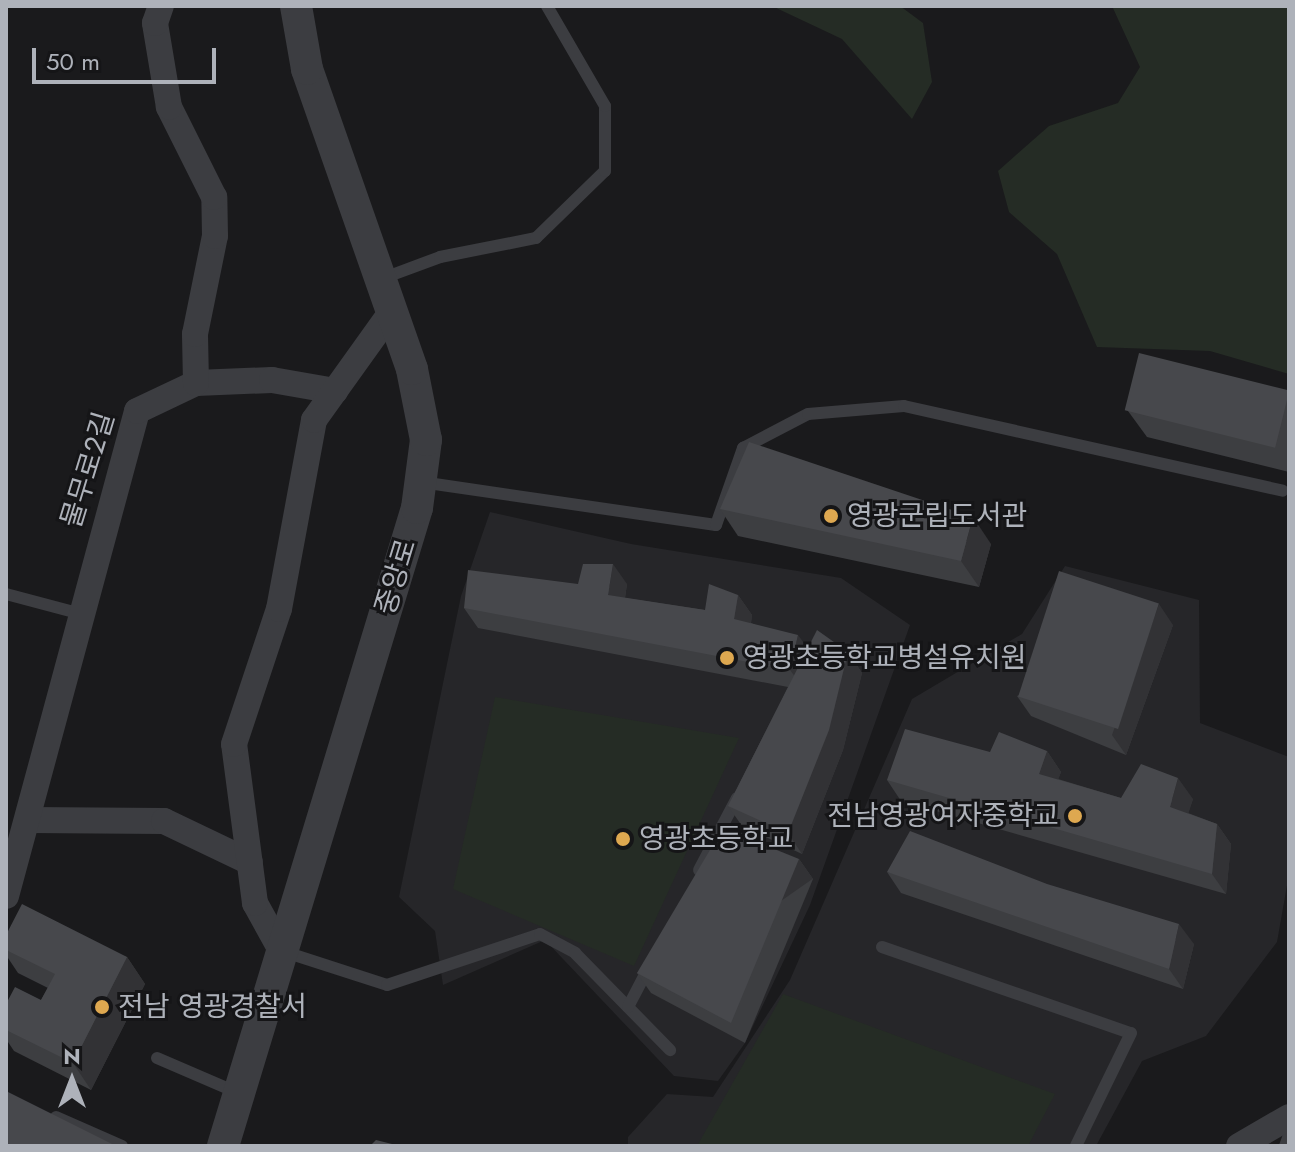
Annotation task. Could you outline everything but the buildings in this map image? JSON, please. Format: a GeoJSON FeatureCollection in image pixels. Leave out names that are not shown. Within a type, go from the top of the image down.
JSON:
{"type":"FeatureCollection","features":[{"type":"Feature","properties":{"kind":"street"},"geometry":{"type":"LineString","coordinates":[[161,6],[155,23],[169,107],[214,197],[215,236],[195,334],[196,383],[272,380],[335,391]]}},
{"type":"Feature","properties":{"kind":"street","name":"중앙로"},"geometry":{"type":"LineString","coordinates":[[223,1146],[421,482],[426,440],[392,311],[307,69],[296,6]]}},
{"type":"Feature","properties":{"kind":"street"},"geometry":{"type":"LineString","coordinates":[[282,952],[255,903],[234,744],[279,609],[314,420],[392,311]]}},
{"type":"Feature","properties":{"kind":"street","name":"물무로2길"},"geometry":{"type":"LineString","coordinates":[[6,896],[20,828],[137,411],[196,383]]}},
{"type":"Feature","properties":{"kind":"street"},"geometry":{"type":"LineString","coordinates":[[20,828],[164,821],[250,862]]}},
{"type":"Feature","properties":{"kind":"street"},"geometry":{"type":"LineString","coordinates":[[1239,1146],[1289,1117]]}},
{"type":"Feature","properties":{"kind":"lane"},"geometry":{"type":"LineString","coordinates":[[381,279],[440,257],[536,238],[605,171],[605,106],[547,6]]}},
{"type":"Feature","properties":{"kind":"lane"},"geometry":{"type":"LineString","coordinates":[[421,482],[716,525],[743,448],[808,414],[904,406],[1283,491]]}},
{"type":"Feature","properties":{"kind":"lane"},"geometry":{"type":"LineString","coordinates":[[6,594],[81,614]]}},
{"type":"Feature","properties":{"kind":"lane"},"geometry":{"type":"LineString","coordinates":[[694,880],[746,781]]}},
{"type":"Feature","properties":{"kind":"lane"},"geometry":{"type":"LineString","coordinates":[[282,952],[387,985],[540,934],[575,953],[670,1050]]}},
{"type":"Feature","properties":{"kind":"lane"},"geometry":{"type":"LineString","coordinates":[[882,947],[1131,1033],[1076,1146]]}},
{"type":"Feature","properties":{"kind":"lane"},"geometry":{"type":"LineString","coordinates":[[628,1007],[657,950]]}},
{"type":"Feature","properties":{"kind":"lane"},"geometry":{"type":"LineString","coordinates":[[157,1058],[239,1093]]}},
{"type":"Feature","properties":{"kind":"lane"},"geometry":{"type":"LineString","coordinates":[[35,1108],[122,1146]]}},
{"type":"Feature","properties":{"kind":"lane"},"geometry":{"type":"LineString","coordinates":[[1285,1146],[1289,1135]]}},
{"type":"Feature","properties":{"kind":"shaded area"},"geometry":{"type":"Polygon","coordinates":[[[772,6],[900,6],[923,23],[932,82],[912,119],[842,39],[772,6]]]}},
{"type":"Feature","properties":{"kind":"shaded area"},"geometry":{"type":"Polygon","coordinates":[[[1112,6],[1289,6],[1289,374],[1210,351],[1097,347],[1057,254],[1009,212],[998,171],[1049,126],[1118,103],[1140,67],[1112,6]]]}},
{"type":"Feature","properties":{"kind":"shaded area","name":"영광초등학교"},"geometry":{"type":"Polygon","coordinates":[[[490,512],[631,544],[841,578],[910,625],[810,905],[745,1043],[718,1081],[674,1076],[545,940],[443,985],[435,931],[399,897],[461,596],[490,512]]]}},
{"type":"Feature","properties":{"kind":"shaded area","name":"전남영광여자중학교"},"geometry":{"type":"Polygon","coordinates":[[[1065,566],[1199,600],[1200,723],[1289,757],[1289,874],[1277,942],[1206,1036],[1142,1061],[1096,1146],[628,1146],[628,1137],[667,1094],[713,1097],[790,980],[912,699],[1022,634],[1065,566]]]}},
{"type":"Feature","properties":{"kind":"shaded area"},"geometry":{"type":"Polygon","coordinates":[[[495,697],[739,738],[634,966],[453,889],[495,697]]]}},
{"type":"Feature","properties":{"kind":"shaded area"},"geometry":{"type":"Polygon","coordinates":[[[783,994],[1055,1094],[1028,1146],[697,1146],[783,994]]]}},
{"type":"Feature","properties":{"kind":"place","name":"영광군립도서관"},"geometry":{"type":"Point","coordinates":[831,516]}},
{"type":"Feature","properties":{"kind":"place","name":"영광초등학교병설유치원"},"geometry":{"type":"Point","coordinates":[727,658]}},
{"type":"Feature","properties":{"kind":"place","name":"전남영광여자중학교"},"geometry":{"type":"Point","coordinates":[1075,816]}},
{"type":"Feature","properties":{"kind":"place","name":"영광초등학교"},"geometry":{"type":"Point","coordinates":[623,839]}},
{"type":"Feature","properties":{"kind":"place","name":"전남 영광경찰서"},"geometry":{"type":"Point","coordinates":[102,1007]}}]}
